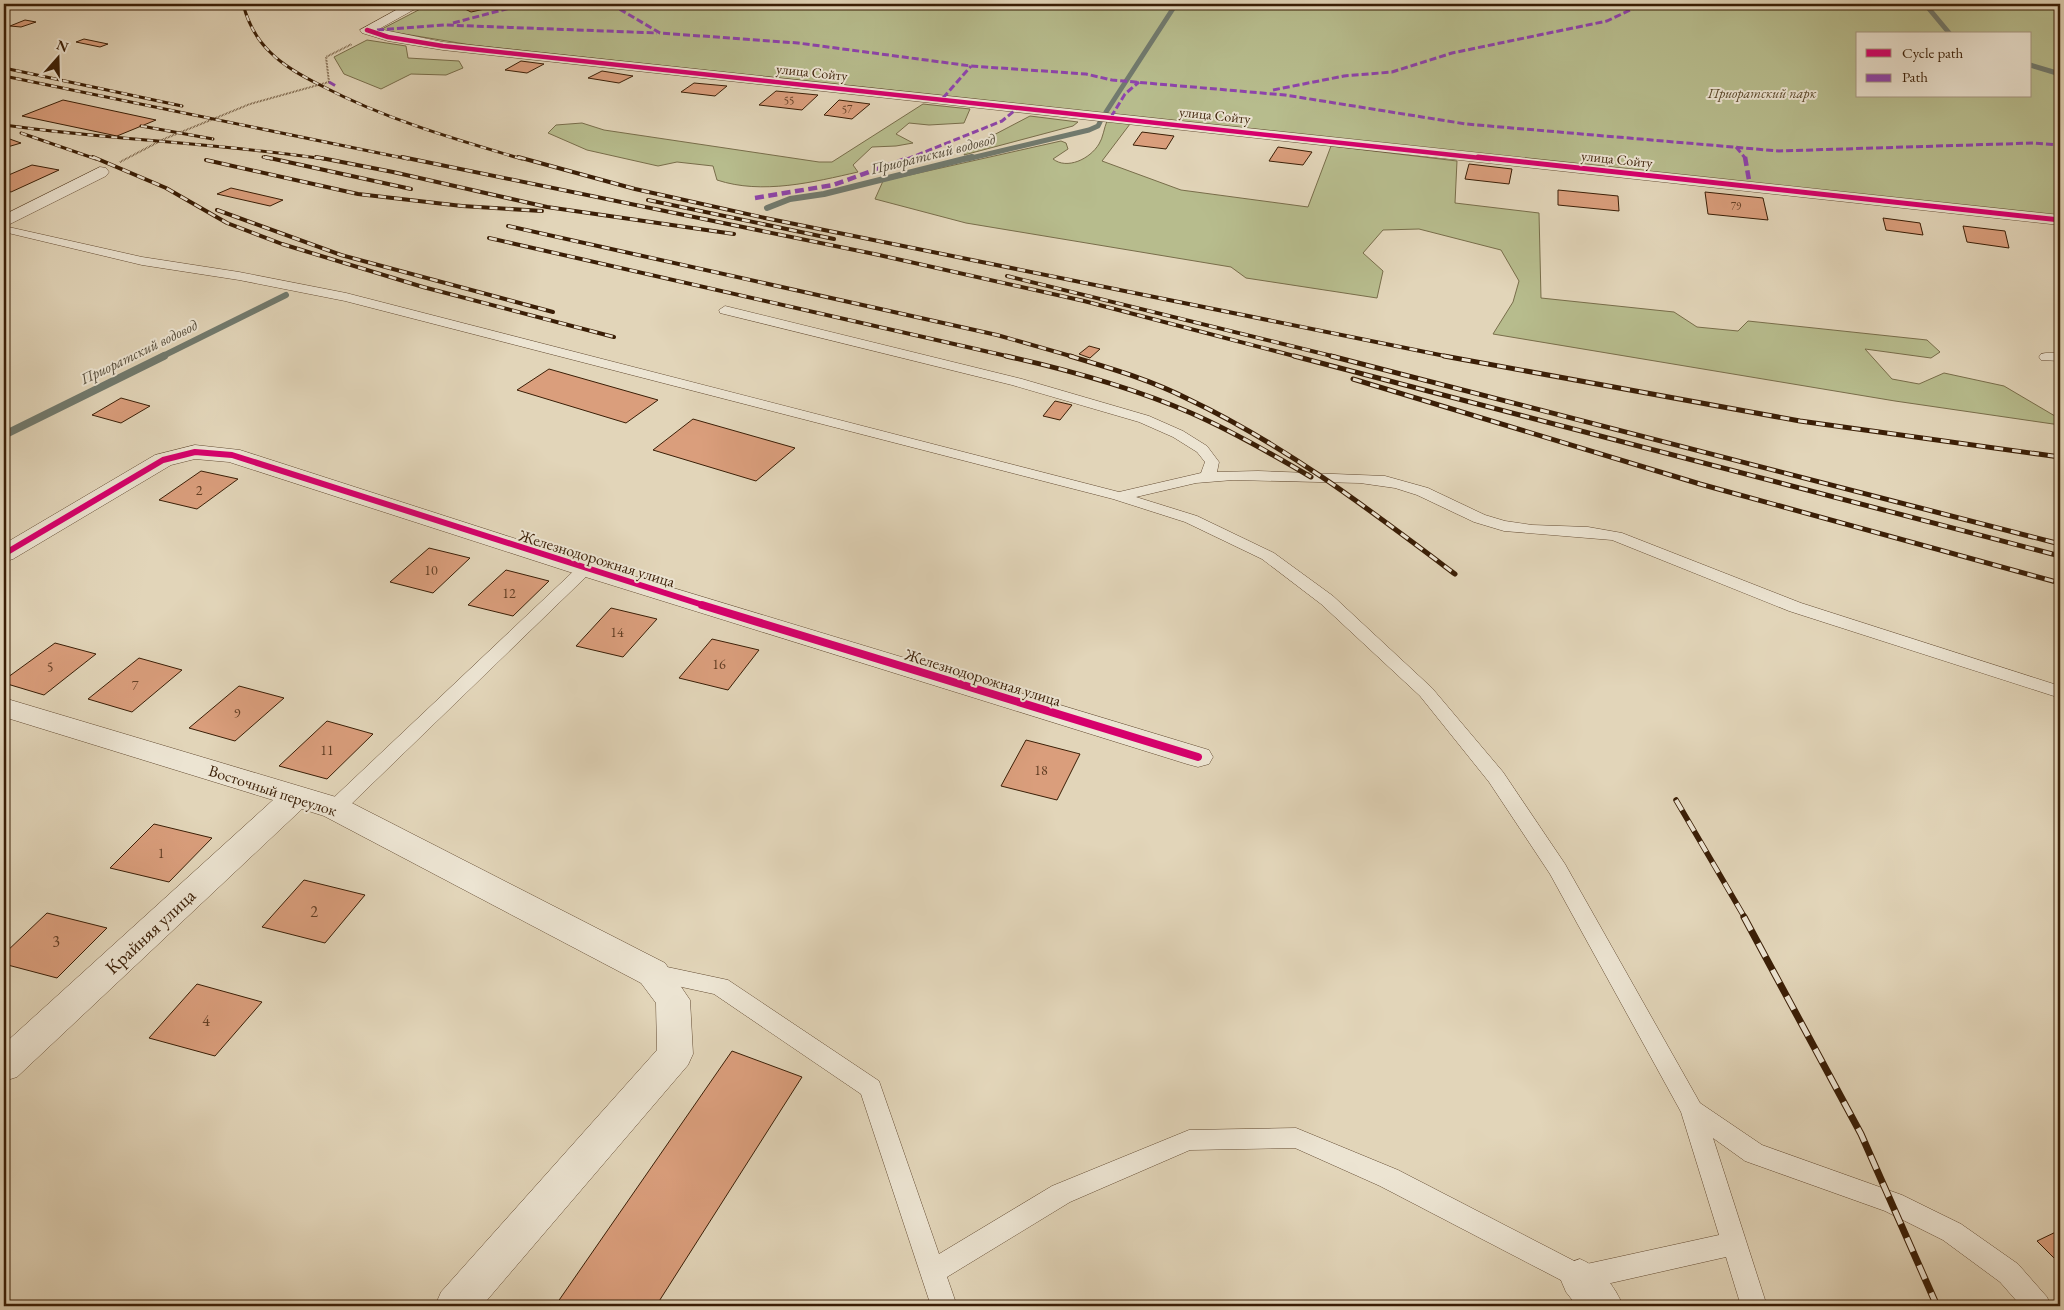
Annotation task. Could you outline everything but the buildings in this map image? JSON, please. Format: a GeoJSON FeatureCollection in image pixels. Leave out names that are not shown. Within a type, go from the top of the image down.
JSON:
{"type":"FeatureCollection","features":[{"type":"Feature","properties":{"kind":"street"},"geometry":{"type":"LineString","coordinates":[[374,32],[367,30],[417,4]]}},
{"type":"Feature","properties":{"kind":"street","name":"улица Сойту"},"geometry":{"type":"LineString","coordinates":[[374,32],[443,46],[2060,220]]}},
{"type":"Feature","properties":{"kind":"street"},"geometry":{"type":"LineString","coordinates":[[4,222],[100,172]]}},
{"type":"Feature","properties":{"kind":"street","name":"Железнодорожная улица"},"geometry":{"type":"LineString","coordinates":[[4,554],[163,460],[195,452],[232,455],[585,569],[1198,757]]}},
{"type":"Feature","properties":{"kind":"street","name":"Восточный переулок"},"geometry":{"type":"LineString","coordinates":[[4,707],[335,808],[608,952],[653,973]]}},
{"type":"Feature","properties":{"kind":"street","name":"Крайняя улица"},"geometry":{"type":"LineString","coordinates":[[4,1066],[296,796]]}},
{"type":"Feature","properties":{"kind":"street"},"geometry":{"type":"LineString","coordinates":[[456,1306],[675,1054],[673,1000],[653,973]]}},
{"type":"Feature","properties":{"kind":"lane"},"geometry":{"type":"LineString","coordinates":[[4,229],[142,261],[239,276],[346,297],[1118,496],[1192,519],[1268,556],[1327,600],[1426,692],[1496,777],[1558,869],[1692,1110],[1754,1306]]}},
{"type":"Feature","properties":{"kind":"lane"},"geometry":{"type":"LineString","coordinates":[[725,310],[1017,382],[1144,419],[1178,434],[1202,449],[1212,462],[1208,477]]}},
{"type":"Feature","properties":{"kind":"lane"},"geometry":{"type":"LineString","coordinates":[[2046,356],[2060,358]]}},
{"type":"Feature","properties":{"kind":"lane"},"geometry":{"type":"LineString","coordinates":[[1118,496],[1208,477],[1263,475],[1358,476],[1379,479],[1412,488],[1473,517],[1503,526],[1530,531],[1571,529],[1598,531],[1616,536],[1795,607],[2060,692]]}},
{"type":"Feature","properties":{"kind":"lane"},"geometry":{"type":"LineString","coordinates":[[335,808],[585,569]]}},
{"type":"Feature","properties":{"kind":"lane"},"geometry":{"type":"LineString","coordinates":[[653,973],[720,986],[871,1088],[944,1306]]}},
{"type":"Feature","properties":{"kind":"lane"},"geometry":{"type":"LineString","coordinates":[[1692,1110],[1754,1153],[1892,1202],[1952,1232],[2009,1273],[2038,1306]]}},
{"type":"Feature","properties":{"kind":"lane"},"geometry":{"type":"LineString","coordinates":[[933,1272],[1061,1194],[1189,1140],[1296,1138],[1389,1178],[1591,1292],[1734,1243]]}},
{"type":"Feature","properties":{"kind":"path"},"geometry":{"type":"LineString","coordinates":[[100,172],[164,139],[250,104],[329,82],[326,57],[374,32]]}},
{"type":"Feature","properties":{"kind":"green space","name":"Приоратский парк"},"geometry":{"type":"Polygon","coordinates":[[[430,4],[2060,4],[2060,216],[471,45],[380,30],[430,4]]]}},
{"type":"Feature","properties":{"kind":"green space"},"geometry":{"type":"Polygon","coordinates":[[[367,40],[406,46],[408,58],[459,61],[463,68],[446,75],[411,74],[381,89],[344,74],[334,57],[367,40]]]}},
{"type":"Feature","properties":{"kind":"green space"},"geometry":{"type":"Polygon","coordinates":[[[923,104],[970,109],[964,123],[929,125],[909,123],[896,134],[913,143],[872,147],[853,165],[858,172],[824,180],[770,187],[734,184],[717,180],[713,166],[677,162],[658,166],[587,150],[548,133],[556,125],[582,123],[604,130],[819,162],[832,162],[923,104]]]}},
{"type":"Feature","properties":{"kind":"green space"},"geometry":{"type":"Polygon","coordinates":[[[1030,116],[1078,122],[1073,126],[964,155],[967,149],[1030,116]]]}},
{"type":"Feature","properties":{"kind":"green space"},"geometry":{"type":"Polygon","coordinates":[[[1107,121],[1130,124],[1102,161],[1181,190],[1308,207],[1331,146],[1457,161],[1455,203],[1539,213],[1541,298],[1674,312],[1697,327],[1738,331],[1748,321],[1927,340],[1940,352],[1931,358],[1865,349],[1892,379],[1919,384],[1944,373],[2004,386],[2060,419],[2060,425],[1895,401],[1493,334],[1513,302],[1519,281],[1501,250],[1419,229],[1383,230],[1363,253],[1383,271],[1377,298],[1246,278],[1231,267],[966,223],[875,199],[883,181],[1061,141],[1066,143],[1068,149],[1053,159],[1065,163],[1078,161],[1090,154],[1099,144],[1107,121]]]}},
{"type":"Feature","properties":{"kind":"waterway","name":"Приоратский водовод"},"geometry":{"type":"LineString","coordinates":[[1106,112],[1176,4]]}},
{"type":"Feature","properties":{"kind":"waterway"},"geometry":{"type":"LineString","coordinates":[[1925,4],[1948,32]]}},
{"type":"Feature","properties":{"kind":"waterway"},"geometry":{"type":"LineString","coordinates":[[2032,66],[2060,74]]}},
{"type":"Feature","properties":{"kind":"waterway","name":"Приоратский водовод"},"geometry":{"type":"LineString","coordinates":[[967,159],[1089,130],[1098,126],[1101,120]]}},
{"type":"Feature","properties":{"kind":"waterway","name":"Приоратский водовод"},"geometry":{"type":"LineString","coordinates":[[767,208],[790,199],[824,194],[972,157]]}},
{"type":"Feature","properties":{"kind":"waterway","name":"Приоратский водовод"},"geometry":{"type":"LineString","coordinates":[[161,357],[286,295]]}},
{"type":"Feature","properties":{"kind":"waterway","name":"Приоратский водовод"},"geometry":{"type":"LineString","coordinates":[[4,435],[164,356]]}},
{"type":"Feature","properties":{"kind":"railway"},"geometry":{"type":"LineString","coordinates":[[243,4],[250,24],[261,43],[276,58],[302,75],[370,109],[445,136],[522,159]]}},
{"type":"Feature","properties":{"kind":"railway"},"geometry":{"type":"LineString","coordinates":[[4,68],[182,106]]}},
{"type":"Feature","properties":{"kind":"railway"},"geometry":{"type":"LineString","coordinates":[[4,76],[408,159]]}},
{"type":"Feature","properties":{"kind":"railway"},"geometry":{"type":"LineString","coordinates":[[4,125],[324,159]]}},
{"type":"Feature","properties":{"kind":"railway"},"geometry":{"type":"LineString","coordinates":[[141,126],[213,139]]}},
{"type":"Feature","properties":{"kind":"railway"},"geometry":{"type":"LineString","coordinates":[[21,133],[96,159]]}},
{"type":"Feature","properties":{"kind":"railway"},"geometry":{"type":"LineString","coordinates":[[93,157],[166,188],[227,223],[282,244],[423,287],[614,337]]}},
{"type":"Feature","properties":{"kind":"railway"},"geometry":{"type":"LineString","coordinates":[[263,157],[271,159]]}},
{"type":"Feature","properties":{"kind":"railway"},"geometry":{"type":"LineString","coordinates":[[265,157],[411,189]]}},
{"type":"Feature","properties":{"kind":"railway"},"geometry":{"type":"LineString","coordinates":[[316,157],[393,172],[547,207],[734,234]]}},
{"type":"Feature","properties":{"kind":"railway"},"geometry":{"type":"LineString","coordinates":[[402,157],[879,255],[1084,301],[1298,357]]}},
{"type":"Feature","properties":{"kind":"railway"},"geometry":{"type":"LineString","coordinates":[[518,157],[635,189],[765,218],[1450,357]]}},
{"type":"Feature","properties":{"kind":"railway"},"geometry":{"type":"LineString","coordinates":[[206,160],[358,194],[462,206],[542,211]]}},
{"type":"Feature","properties":{"kind":"railway"},"geometry":{"type":"LineString","coordinates":[[648,200],[834,239]]}},
{"type":"Feature","properties":{"kind":"railway"},"geometry":{"type":"LineString","coordinates":[[217,210],[341,255],[553,312]]}},
{"type":"Feature","properties":{"kind":"railway"},"geometry":{"type":"LineString","coordinates":[[508,226],[997,335],[1074,357]]}},
{"type":"Feature","properties":{"kind":"railway"},"geometry":{"type":"LineString","coordinates":[[489,238],[1011,357]]}},
{"type":"Feature","properties":{"kind":"railway"},"geometry":{"type":"LineString","coordinates":[[1007,276],[1336,357]]}},
{"type":"Feature","properties":{"kind":"railway"},"geometry":{"type":"LineString","coordinates":[[1006,356],[1100,380],[1146,395],[1237,435],[1311,477]]}},
{"type":"Feature","properties":{"kind":"railway"},"geometry":{"type":"LineString","coordinates":[[1070,356],[1145,380],[1224,417],[1326,480],[1455,574]]}},
{"type":"Feature","properties":{"kind":"railway"},"geometry":{"type":"LineString","coordinates":[[1294,356],[2060,556]]}},
{"type":"Feature","properties":{"kind":"railway"},"geometry":{"type":"LineString","coordinates":[[1331,356],[2060,544]]}},
{"type":"Feature","properties":{"kind":"railway"},"geometry":{"type":"LineString","coordinates":[[1444,356],[1800,421],[2060,457]]}},
{"type":"Feature","properties":{"kind":"railway"},"geometry":{"type":"LineString","coordinates":[[1353,379],[1700,484],[2060,583]]}},
{"type":"Feature","properties":{"kind":"railway"},"geometry":{"type":"LineString","coordinates":[[1676,800],[1745,918]]}},
{"type":"Feature","properties":{"kind":"railway"},"geometry":{"type":"LineString","coordinates":[[1744,917],[1861,1134],[1937,1306]]}},
{"type":"Feature","properties":{"kind":"marked path"},"geometry":{"type":"LineString","coordinates":[[453,23],[525,4]]}},
{"type":"Feature","properties":{"kind":"marked path"},"geometry":{"type":"LineString","coordinates":[[611,4],[660,33],[798,43],[971,66],[1086,74],[1112,80],[1285,95],[1466,124],[1779,151],[2034,143],[2060,145]]}},
{"type":"Feature","properties":{"kind":"marked path"},"geometry":{"type":"LineString","coordinates":[[1273,90],[1344,76],[1392,72],[1452,53],[1607,21],[1643,4]]}},
{"type":"Feature","properties":{"kind":"marked path"},"geometry":{"type":"LineString","coordinates":[[377,30],[444,25],[657,33]]}},
{"type":"Feature","properties":{"kind":"marked path"},"geometry":{"type":"LineString","coordinates":[[943,98],[971,66]]}},
{"type":"Feature","properties":{"kind":"marked path"},"geometry":{"type":"LineString","coordinates":[[329,82],[336,86]]}},
{"type":"Feature","properties":{"kind":"marked path"},"geometry":{"type":"LineString","coordinates":[[1111,117],[1125,94],[1139,82]]}},
{"type":"Feature","properties":{"kind":"marked path"},"geometry":{"type":"LineString","coordinates":[[755,198],[833,185],[884,168],[1002,121],[1019,107]]}},
{"type":"Feature","properties":{"kind":"marked path"},"geometry":{"type":"LineString","coordinates":[[1736,147],[1746,159],[1750,186]]}},
{"type":"Feature","properties":{"kind":"cycle path"},"geometry":{"type":"LineString","coordinates":[[367,30],[388,37],[443,46],[2060,220]]}},
{"type":"Feature","properties":{"kind":"cycle path"},"geometry":{"type":"LineString","coordinates":[[4,554],[163,460],[195,452],[232,455],[585,569],[1198,757]]}}]}
